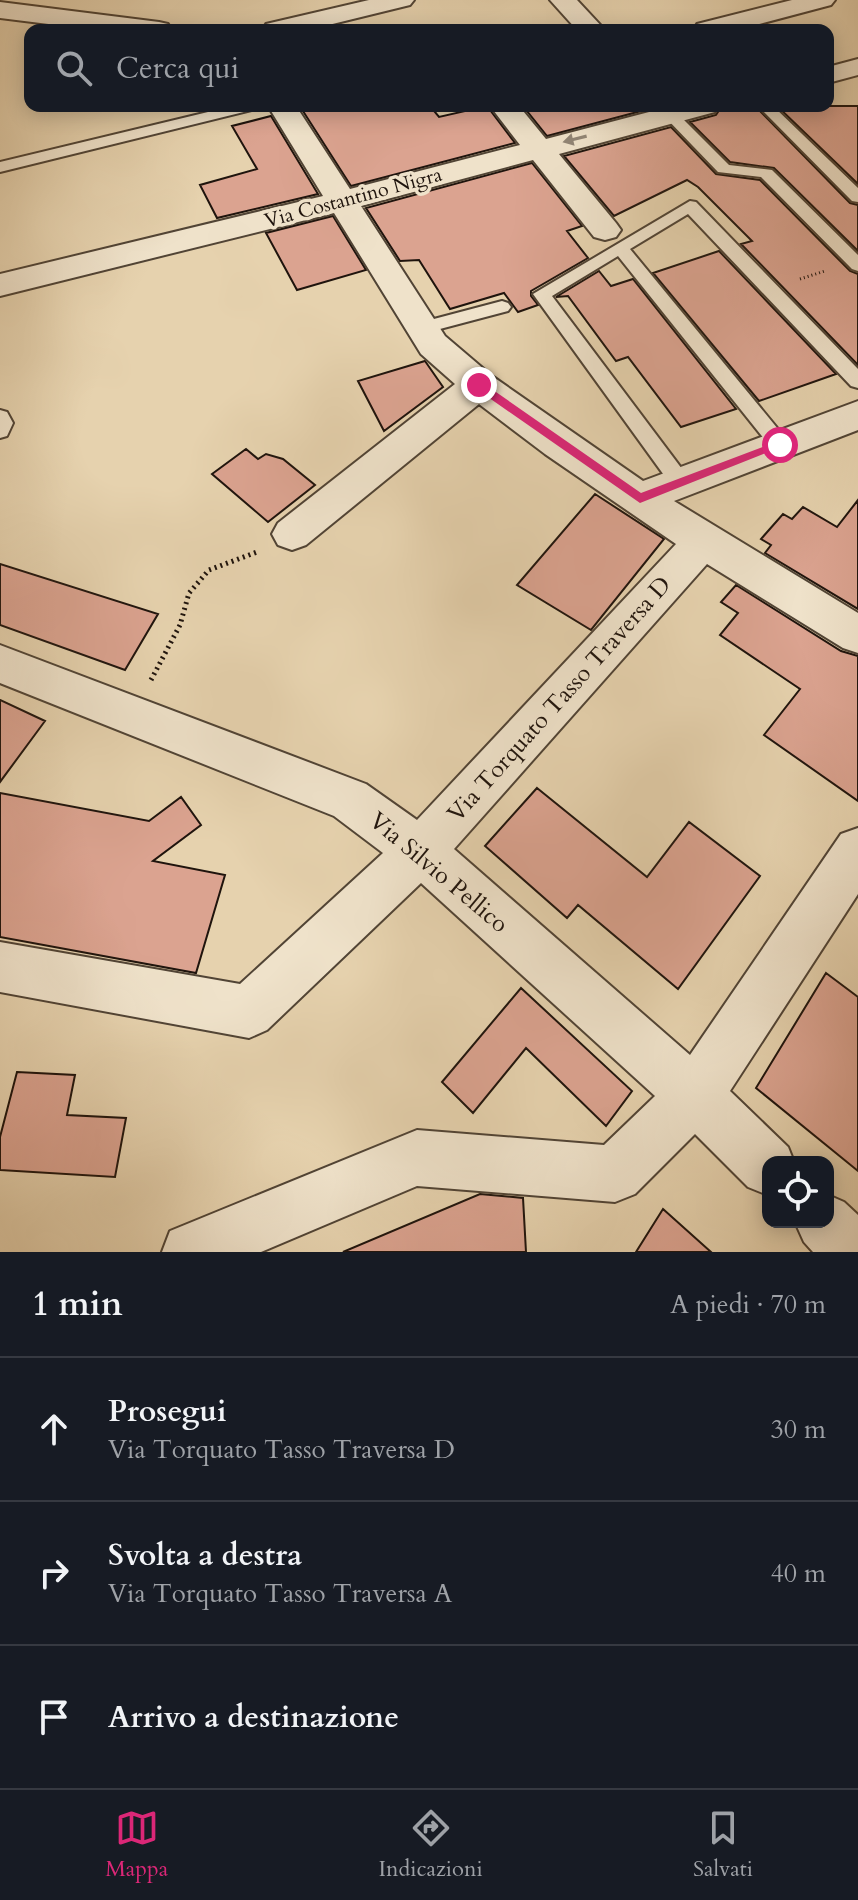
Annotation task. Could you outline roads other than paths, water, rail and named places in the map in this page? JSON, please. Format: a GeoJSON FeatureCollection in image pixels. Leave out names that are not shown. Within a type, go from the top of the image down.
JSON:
{"type":"FeatureCollection","features":[{"type":"Feature","properties":{"kind":"street"},"geometry":{"type":"LineString","coordinates":[[300,24],[401,0]]}},
{"type":"Feature","properties":{"kind":"street"},"geometry":{"type":"LineString","coordinates":[[563,0],[582,24]]}},
{"type":"Feature","properties":{"kind":"street"},"geometry":{"type":"LineString","coordinates":[[729,24],[822,0]]}},
{"type":"Feature","properties":{"kind":"street"},"geometry":{"type":"LineString","coordinates":[[0,10],[111,24]]}},
{"type":"Feature","properties":{"kind":"street"},"geometry":{"type":"LineString","coordinates":[[834,73],[858,67]]}},
{"type":"Feature","properties":{"kind":"street"},"geometry":{"type":"LineString","coordinates":[[286,112],[433,345],[479,385],[703,541],[858,635]]}},
{"type":"Feature","properties":{"kind":"street"},"geometry":{"type":"LineString","coordinates":[[509,112],[612,239]]}},
{"type":"Feature","properties":{"kind":"street","name":"Via Costantino Nigra"},"geometry":{"type":"LineString","coordinates":[[0,285],[343,201],[660,112]]}},
{"type":"Feature","properties":{"kind":"street"},"geometry":{"type":"LineString","coordinates":[[292,534],[479,385]]}},
{"type":"Feature","properties":{"kind":"street"},"geometry":{"type":"LineString","coordinates":[[640,498],[853,421]]}},
{"type":"Feature","properties":{"kind":"street","name":"Via Torquato Tasso Traversa D"},"geometry":{"type":"LineString","coordinates":[[0,967],[249,1012],[420,851],[703,541]]}},
{"type":"Feature","properties":{"kind":"street","name":"Via Silvio Pellico"},"geometry":{"type":"LineString","coordinates":[[0,664],[350,800],[420,851],[695,1095],[762,1161]]}},
{"type":"Feature","properties":{"kind":"street"},"geometry":{"type":"LineString","coordinates":[[191,1252],[417,1158],[615,1174],[695,1095],[858,851]]}},
{"type":"Feature","properties":{"kind":"street"},"geometry":{"type":"LineString","coordinates":[[830,1228],[855,1252]]}},
{"type":"Feature","properties":{"kind":"lane"},"geometry":{"type":"LineString","coordinates":[[0,167],[226,112]]}},
{"type":"Feature","properties":{"kind":"lane"},"geometry":{"type":"LineString","coordinates":[[669,112],[724,169],[766,173],[857,264]]}},
{"type":"Feature","properties":{"kind":"lane"},"geometry":{"type":"LineString","coordinates":[[771,112],[858,197]]}},
{"type":"Feature","properties":{"kind":"lane"},"geometry":{"type":"LineString","coordinates":[[681,483],[542,294],[612,239],[690,206],[858,381]]}},
{"type":"Feature","properties":{"kind":"lane"},"geometry":{"type":"LineString","coordinates":[[612,239],[780,445]]}},
{"type":"Feature","properties":{"kind":"lane"},"geometry":{"type":"LineString","coordinates":[[421,328],[502,307]]}},
{"type":"Feature","properties":{"kind":"lane"},"geometry":{"type":"LineString","coordinates":[[0,417],[3,423],[0,431]]}}]}
